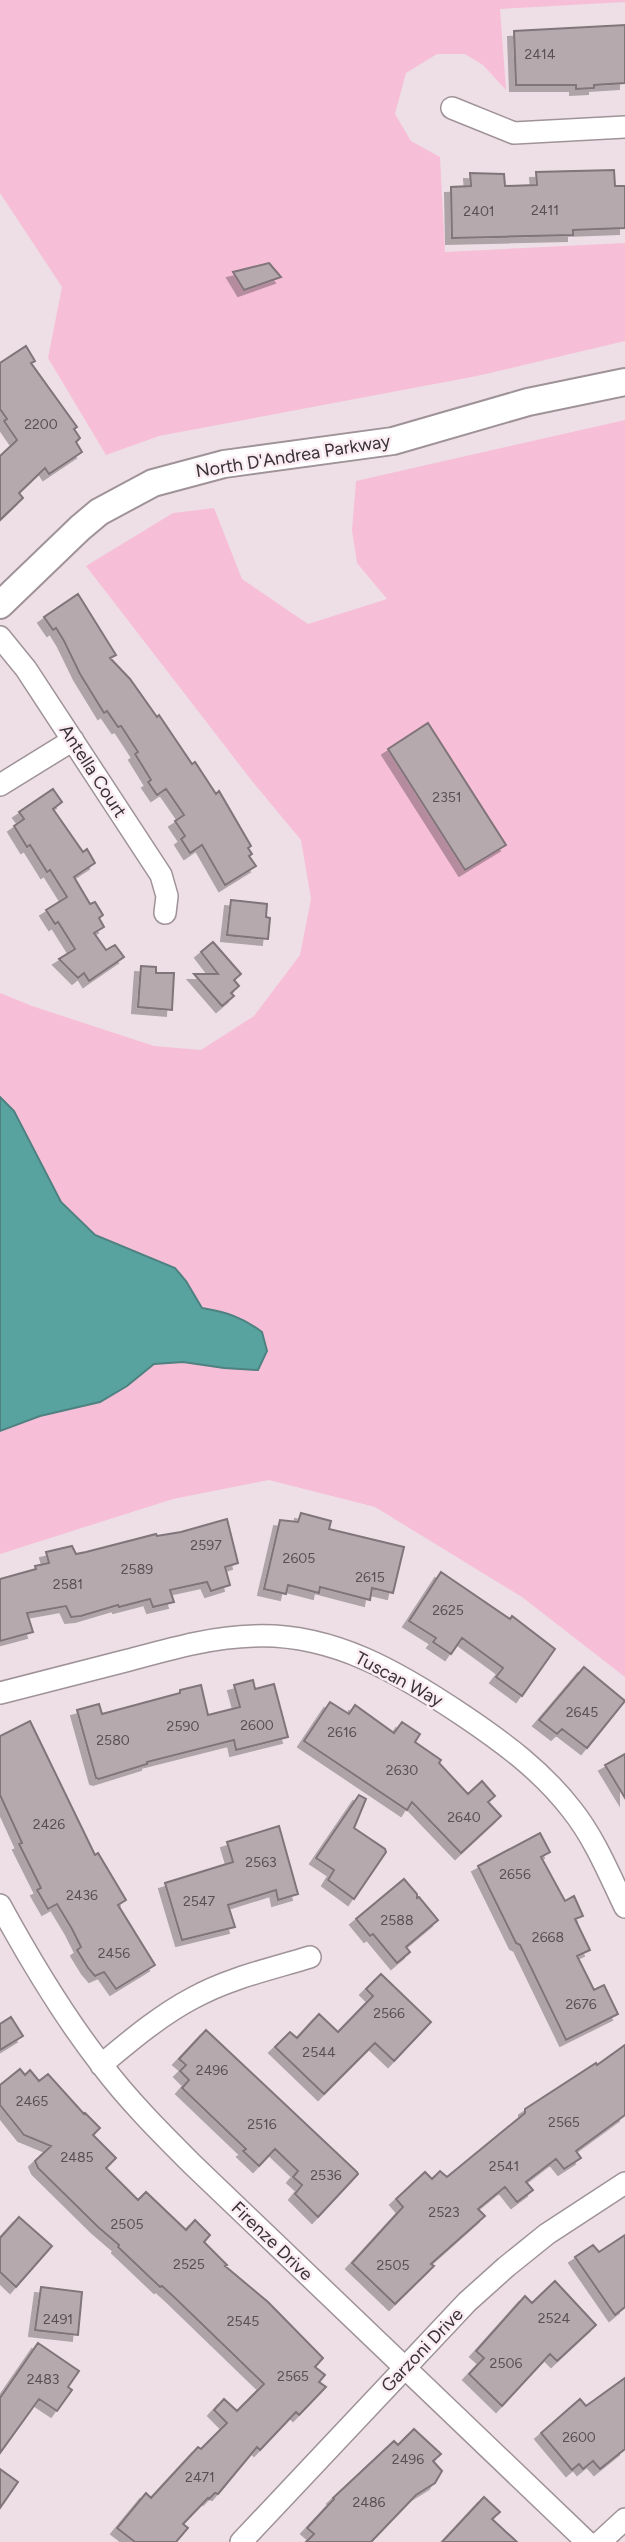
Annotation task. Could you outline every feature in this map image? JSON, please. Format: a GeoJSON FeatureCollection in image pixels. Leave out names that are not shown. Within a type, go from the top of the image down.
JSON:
{"type":"FeatureCollection","features":[{"type":"Feature","properties":{"kind":"street"},"geometry":{"type":"LineString","coordinates":[[453,108],[514,133],[625,127]]}},
{"type":"Feature","properties":{"kind":"street","name":"North D'Andrea Parkway"},"geometry":{"type":"LineString","coordinates":[[0,605],[99,512],[153,483],[224,464],[393,441],[528,402],[625,382]]}},
{"type":"Feature","properties":{"kind":"street","name":"Antella Court"},"geometry":{"type":"LineString","coordinates":[[0,636],[26,670],[161,875],[167,896],[166,914]]}},
{"type":"Feature","properties":{"kind":"street"},"geometry":{"type":"LineString","coordinates":[[0,785],[73,740]]}},
{"type":"Feature","properties":{"kind":"street","name":"Tuscan Way"},"geometry":{"type":"LineString","coordinates":[[0,1693],[217,1638],[295,1638],[334,1646],[371,1660],[425,1689],[524,1760],[574,1812],[596,1845],[625,1908]]}},
{"type":"Feature","properties":{"kind":"street","name":"Firenze Drive"},"geometry":{"type":"LineString","coordinates":[[0,1905],[28,1957],[63,2012],[101,2065],[144,2115],[587,2542]]}},
{"type":"Feature","properties":{"kind":"street"},"geometry":{"type":"LineString","coordinates":[[101,2065],[159,2019],[192,1998],[226,1983],[310,1957]]}},
{"type":"Feature","properties":{"kind":"street","name":"Garzoni Drive"},"geometry":{"type":"LineString","coordinates":[[241,2542],[467,2302],[547,2235],[625,2183]]}},
{"type":"Feature","properties":{"kind":"street"},"geometry":{"type":"LineString","coordinates":[[600,2542],[625,2519]]}},
{"type":"Feature","properties":{"kind":"shaded area"},"geometry":{"type":"Polygon","coordinates":[[[0,0],[625,0],[500,9],[506,90],[483,65],[465,54],[437,54],[406,73],[395,114],[411,141],[440,157],[445,252],[625,243],[625,341],[477,376],[159,436],[106,455],[48,358],[62,287],[0,193],[0,0]]]}},
{"type":"Feature","properties":{"kind":"shaded area"},"geometry":{"type":"Polygon","coordinates":[[[625,420],[625,1677],[522,1597],[375,1507],[269,1480],[173,1499],[0,1554],[0,993],[154,1046],[201,1050],[254,1016],[300,955],[311,899],[301,840],[252,781],[86,566],[173,513],[214,508],[242,579],[308,624],[387,599],[357,563],[352,530],[356,481],[625,420]]]}},
{"type":"Feature","properties":{"kind":"water"},"geometry":{"type":"Polygon","coordinates":[[[0,1097],[14,1111],[61,1202],[95,1235],[175,1268],[202,1308],[234,1316],[262,1332],[267,1351],[258,1370],[183,1362],[154,1364],[127,1386],[100,1402],[40,1416],[0,1431],[0,1097]]]}},
{"type":"Feature","properties":{"kind":"building"},"geometry":{"type":"Polygon","coordinates":[[[625,25],[625,83],[576,89],[576,85],[516,85],[514,31],[625,25]]]}},
{"type":"Feature","properties":{"kind":"building"},"geometry":{"type":"Polygon","coordinates":[[[614,170],[615,186],[625,186],[625,228],[573,230],[573,235],[452,238],[451,187],[471,186],[470,173],[504,174],[505,186],[537,185],[536,172],[614,170]]]}},
{"type":"Feature","properties":{"kind":"building"},"geometry":{"type":"Polygon","coordinates":[[[269,263],[281,277],[244,290],[233,272],[269,263]]]}},
{"type":"Feature","properties":{"kind":"building"},"geometry":{"type":"Polygon","coordinates":[[[26,346],[35,361],[31,363],[77,427],[74,429],[80,438],[76,442],[82,452],[49,474],[45,468],[19,493],[23,498],[0,520],[0,456],[17,440],[4,421],[7,419],[0,409],[0,363],[26,346]]]}},
{"type":"Feature","properties":{"kind":"building"},"geometry":{"type":"Polygon","coordinates":[[[78,594],[116,655],[110,658],[130,679],[157,717],[159,715],[216,794],[219,791],[251,846],[248,848],[252,854],[249,856],[256,866],[225,885],[202,845],[190,853],[181,839],[185,836],[175,821],[184,815],[166,789],[157,795],[135,754],[138,752],[121,726],[118,727],[107,711],[104,713],[56,628],[53,630],[44,617],[78,594]]]}},
{"type":"Feature","properties":{"kind":"building"},"geometry":{"type":"Polygon","coordinates":[[[428,723],[506,845],[465,870],[388,749],[428,723]]]}},
{"type":"Feature","properties":{"kind":"building"},"geometry":{"type":"Polygon","coordinates":[[[53,789],[62,802],[53,809],[83,852],[87,849],[95,863],[74,877],[90,904],[95,902],[103,915],[99,918],[104,927],[94,933],[106,950],[115,945],[124,957],[89,981],[84,973],[78,978],[59,959],[75,949],[58,922],[55,924],[46,910],[67,897],[50,870],[47,872],[14,826],[24,819],[19,812],[53,789]]]}},
{"type":"Feature","properties":{"kind":"building"},"geometry":{"type":"Polygon","coordinates":[[[231,900],[267,904],[266,917],[270,918],[268,939],[227,935],[231,900]]]}},
{"type":"Feature","properties":{"kind":"building"},"geometry":{"type":"Polygon","coordinates":[[[213,942],[241,974],[234,980],[239,986],[231,993],[234,996],[222,1006],[194,974],[218,974],[201,952],[213,942]]]}},
{"type":"Feature","properties":{"kind":"building"},"geometry":{"type":"Polygon","coordinates":[[[141,966],[156,967],[156,973],[174,973],[172,1010],[138,1007],[141,966]]]}},
{"type":"Feature","properties":{"kind":"building"},"geometry":{"type":"Polygon","coordinates":[[[301,1513],[331,1521],[329,1529],[404,1547],[393,1593],[372,1588],[370,1600],[320,1587],[319,1593],[288,1585],[286,1594],[264,1589],[280,1520],[298,1522],[301,1513]]]}},
{"type":"Feature","properties":{"kind":"building"},"geometry":{"type":"Polygon","coordinates":[[[227,1519],[238,1563],[225,1567],[230,1585],[211,1591],[207,1582],[170,1590],[174,1602],[153,1607],[150,1599],[81,1616],[71,1617],[66,1606],[27,1613],[33,1632],[0,1641],[0,1579],[49,1563],[46,1552],[72,1546],[76,1554],[156,1534],[181,1532],[227,1519]]]}},
{"type":"Feature","properties":{"kind":"building"},"geometry":{"type":"Polygon","coordinates":[[[441,1572],[510,1619],[512,1616],[555,1649],[522,1696],[496,1677],[503,1668],[462,1638],[451,1654],[433,1642],[436,1638],[409,1621],[441,1572]]]}},
{"type":"Feature","properties":{"kind":"building"},"geometry":{"type":"Polygon","coordinates":[[[584,1667],[625,1701],[587,1748],[562,1729],[557,1734],[539,1720],[584,1667]]]}},
{"type":"Feature","properties":{"kind":"building"},"geometry":{"type":"Polygon","coordinates":[[[253,1680],[255,1689],[274,1684],[288,1737],[236,1750],[234,1740],[96,1778],[77,1710],[99,1704],[102,1714],[201,1685],[208,1715],[240,1707],[234,1685],[253,1680]]]}},
{"type":"Feature","properties":{"kind":"building"},"geometry":{"type":"Polygon","coordinates":[[[330,1702],[349,1714],[355,1705],[394,1733],[402,1722],[420,1734],[415,1742],[441,1760],[439,1763],[468,1794],[482,1781],[495,1796],[488,1802],[501,1816],[461,1853],[412,1802],[407,1810],[304,1741],[330,1702]]]}},
{"type":"Feature","properties":{"kind":"building"},"geometry":{"type":"Polygon","coordinates":[[[30,1721],[95,1855],[98,1853],[126,1900],[118,1905],[155,1965],[116,1989],[104,1972],[95,1976],[88,1968],[77,1950],[81,1947],[57,1904],[48,1909],[37,1890],[41,1888],[19,1844],[22,1843],[0,1795],[0,1736],[30,1721]]]}},
{"type":"Feature","properties":{"kind":"building"},"geometry":{"type":"Polygon","coordinates":[[[625,1754],[625,1798],[605,1765],[625,1754]]]}},
{"type":"Feature","properties":{"kind":"building"},"geometry":{"type":"Polygon","coordinates":[[[359,1795],[366,1799],[354,1828],[386,1852],[354,1899],[328,1880],[334,1870],[316,1858],[359,1795]]]}},
{"type":"Feature","properties":{"kind":"building"},"geometry":{"type":"Polygon","coordinates":[[[279,1826],[298,1894],[278,1900],[276,1890],[228,1905],[235,1927],[182,1940],[165,1883],[233,1862],[227,1842],[279,1826]]]}},
{"type":"Feature","properties":{"kind":"building"},"geometry":{"type":"Polygon","coordinates":[[[540,1833],[550,1852],[541,1857],[565,1901],[574,1896],[583,1916],[575,1919],[590,1950],[577,1956],[594,1990],[604,1985],[618,2014],[566,2040],[478,1866],[540,1833]]]}},
{"type":"Feature","properties":{"kind":"building"},"geometry":{"type":"Polygon","coordinates":[[[404,1879],[417,1894],[417,1898],[419,1897],[438,1920],[406,1947],[410,1952],[397,1963],[373,1934],[370,1936],[356,1919],[404,1879]]]}},
{"type":"Feature","properties":{"kind":"building"},"geometry":{"type":"Polygon","coordinates":[[[381,1974],[431,2022],[394,2061],[375,2043],[324,2094],[275,2047],[290,2032],[297,2038],[319,2014],[338,2032],[373,1996],[366,1989],[381,1974]]]}},
{"type":"Feature","properties":{"kind":"building"},"geometry":{"type":"Polygon","coordinates":[[[11,2017],[23,2036],[0,2050],[0,2024],[11,2017]]]}},
{"type":"Feature","properties":{"kind":"building"},"geometry":{"type":"Polygon","coordinates":[[[206,2030],[357,2172],[318,2217],[295,2194],[302,2185],[293,2177],[298,2171],[275,2149],[259,2166],[243,2151],[246,2149],[182,2088],[189,2080],[180,2071],[186,2065],[179,2059],[206,2030]]]}},
{"type":"Feature","properties":{"kind":"building"},"geometry":{"type":"Polygon","coordinates":[[[625,2045],[625,2115],[576,2151],[581,2158],[564,2169],[556,2159],[526,2182],[533,2190],[517,2202],[505,2187],[478,2209],[485,2216],[431,2264],[434,2266],[395,2304],[352,2263],[403,2207],[396,2199],[425,2172],[432,2179],[440,2171],[447,2177],[525,2113],[525,2109],[625,2045]]]}},
{"type":"Feature","properties":{"kind":"building"},"geometry":{"type":"Polygon","coordinates":[[[20,2069],[25,2075],[30,2070],[39,2081],[48,2074],[100,2128],[93,2135],[116,2158],[106,2168],[138,2200],[146,2192],[186,2230],[195,2220],[210,2235],[204,2242],[227,2265],[225,2266],[268,2302],[323,2358],[315,2367],[325,2375],[319,2382],[326,2387],[299,2415],[296,2412],[260,2450],[257,2447],[218,2494],[208,2498],[183,2524],[188,2528],[176,2542],[135,2542],[117,2528],[146,2493],[151,2498],[198,2447],[201,2449],[227,2423],[214,2410],[224,2399],[237,2411],[264,2384],[38,2168],[35,2161],[51,2146],[24,2135],[0,2105],[0,2085],[20,2069]]]}},
{"type":"Feature","properties":{"kind":"building"},"geometry":{"type":"Polygon","coordinates":[[[19,2217],[52,2246],[16,2287],[0,2272],[0,2238],[19,2217]]]}},
{"type":"Feature","properties":{"kind":"building"},"geometry":{"type":"Polygon","coordinates":[[[625,2235],[625,2307],[615,2315],[575,2257],[593,2245],[599,2252],[625,2235]]]}},
{"type":"Feature","properties":{"kind":"building"},"geometry":{"type":"Polygon","coordinates":[[[555,2281],[596,2325],[557,2361],[550,2354],[502,2406],[469,2374],[484,2358],[476,2351],[525,2296],[532,2303],[555,2281]]]}},
{"type":"Feature","properties":{"kind":"building"},"geometry":{"type":"Polygon","coordinates":[[[41,2287],[82,2292],[78,2335],[35,2330],[41,2287]]]}},
{"type":"Feature","properties":{"kind":"building"},"geometry":{"type":"Polygon","coordinates":[[[38,2343],[79,2371],[68,2387],[72,2390],[57,2411],[39,2399],[0,2453],[0,2398],[38,2343]]]}},
{"type":"Feature","properties":{"kind":"building"},"geometry":{"type":"Polygon","coordinates":[[[625,2378],[625,2449],[600,2469],[593,2461],[583,2469],[579,2464],[572,2470],[541,2433],[580,2399],[586,2406],[625,2378]]]}},
{"type":"Feature","properties":{"kind":"building"},"geometry":{"type":"Polygon","coordinates":[[[414,2429],[441,2454],[433,2461],[442,2471],[435,2483],[416,2495],[371,2542],[306,2542],[314,2534],[307,2528],[333,2498],[394,2441],[398,2445],[414,2429]]]}},
{"type":"Feature","properties":{"kind":"building"},"geometry":{"type":"Polygon","coordinates":[[[0,2469],[18,2482],[0,2508],[0,2469]]]}},
{"type":"Feature","properties":{"kind":"building"},"geometry":{"type":"Polygon","coordinates":[[[484,2497],[500,2512],[492,2519],[517,2542],[442,2542],[484,2497]]]}}]}
